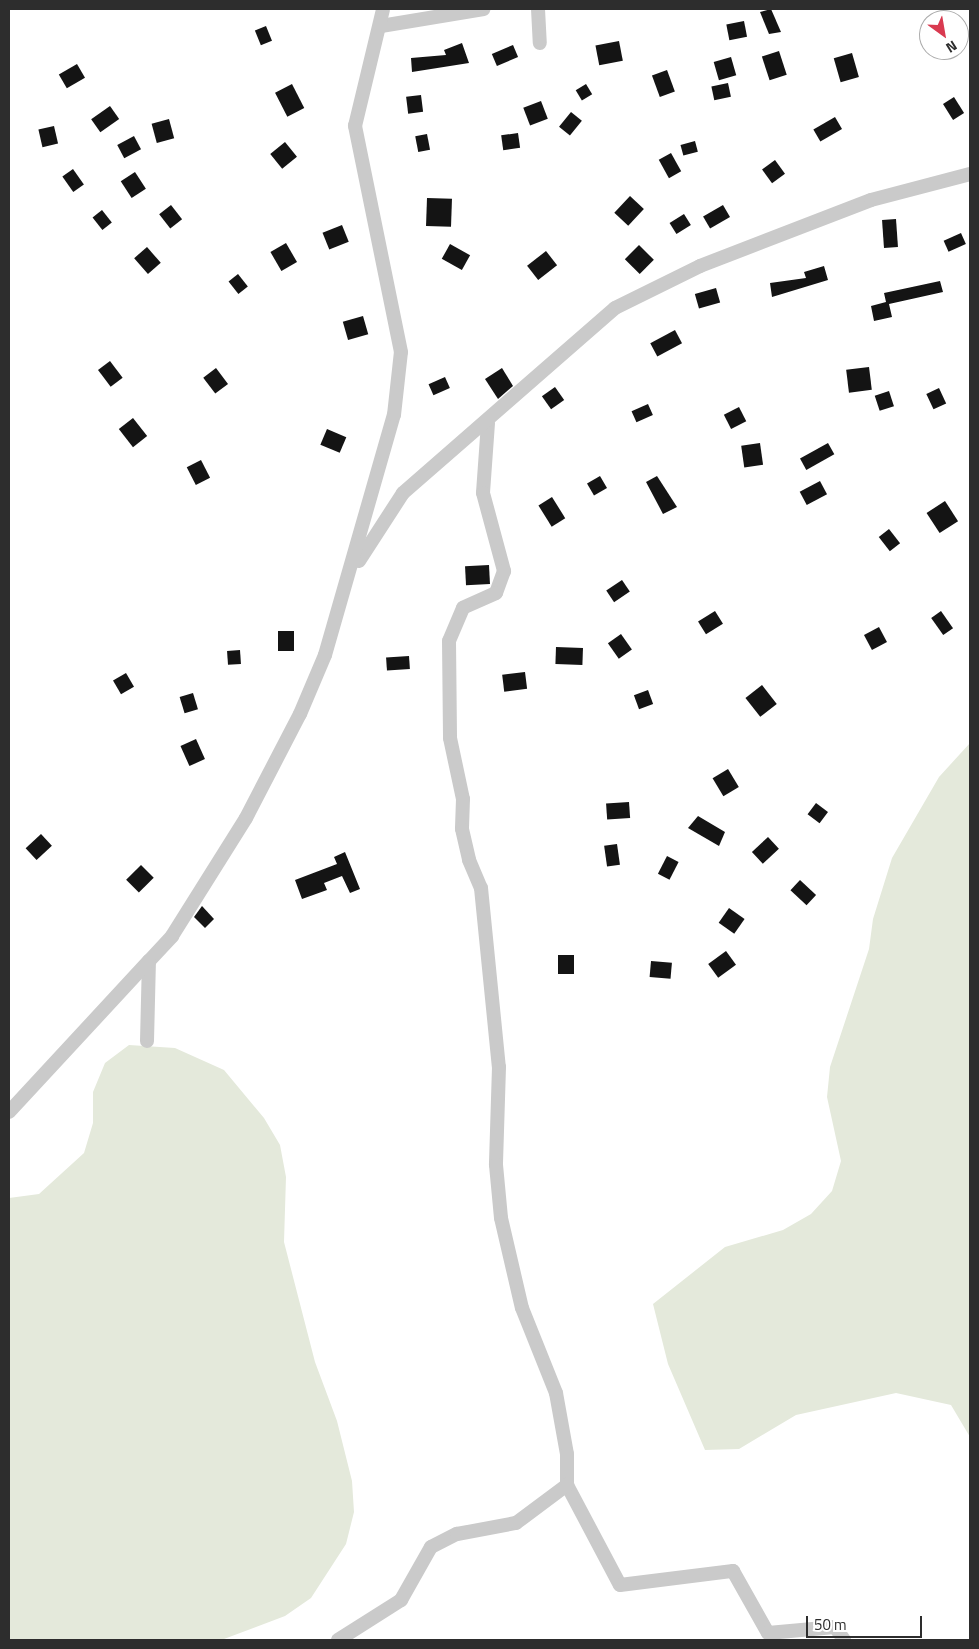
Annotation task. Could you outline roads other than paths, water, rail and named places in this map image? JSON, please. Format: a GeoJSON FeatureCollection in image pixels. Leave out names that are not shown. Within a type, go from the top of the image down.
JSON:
{"type":"FeatureCollection","features":[{"type":"Feature","properties":{"kind":"street"},"geometry":{"type":"LineString","coordinates":[[9,1112],[172,936],[278,763],[325,655],[394,416],[401,352],[355,126],[381,26],[383,9]]}},
{"type":"Feature","properties":{"kind":"street"},"geometry":{"type":"LineString","coordinates":[[381,26],[484,9]]}},
{"type":"Feature","properties":{"kind":"street"},"geometry":{"type":"LineString","coordinates":[[538,9],[540,43]]}},
{"type":"Feature","properties":{"kind":"street"},"geometry":{"type":"LineString","coordinates":[[349,576],[403,493],[488,424],[545,365],[615,308],[700,266],[871,200],[970,174]]}},
{"type":"Feature","properties":{"kind":"street"},"geometry":{"type":"LineString","coordinates":[[488,424],[483,493],[504,571],[496,593],[463,608],[449,640],[450,738],[463,799],[462,829],[469,860],[482,888],[499,1067],[496,1165],[501,1218],[522,1308],[556,1393],[567,1454],[567,1485],[620,1585],[733,1571],[768,1633],[836,1627],[844,1640]]}},
{"type":"Feature","properties":{"kind":"street"},"geometry":{"type":"LineString","coordinates":[[147,1041],[149,961]]}},
{"type":"Feature","properties":{"kind":"street"},"geometry":{"type":"LineString","coordinates":[[338,1640],[401,1600],[431,1547],[457,1534],[516,1523],[567,1485]]}}]}
